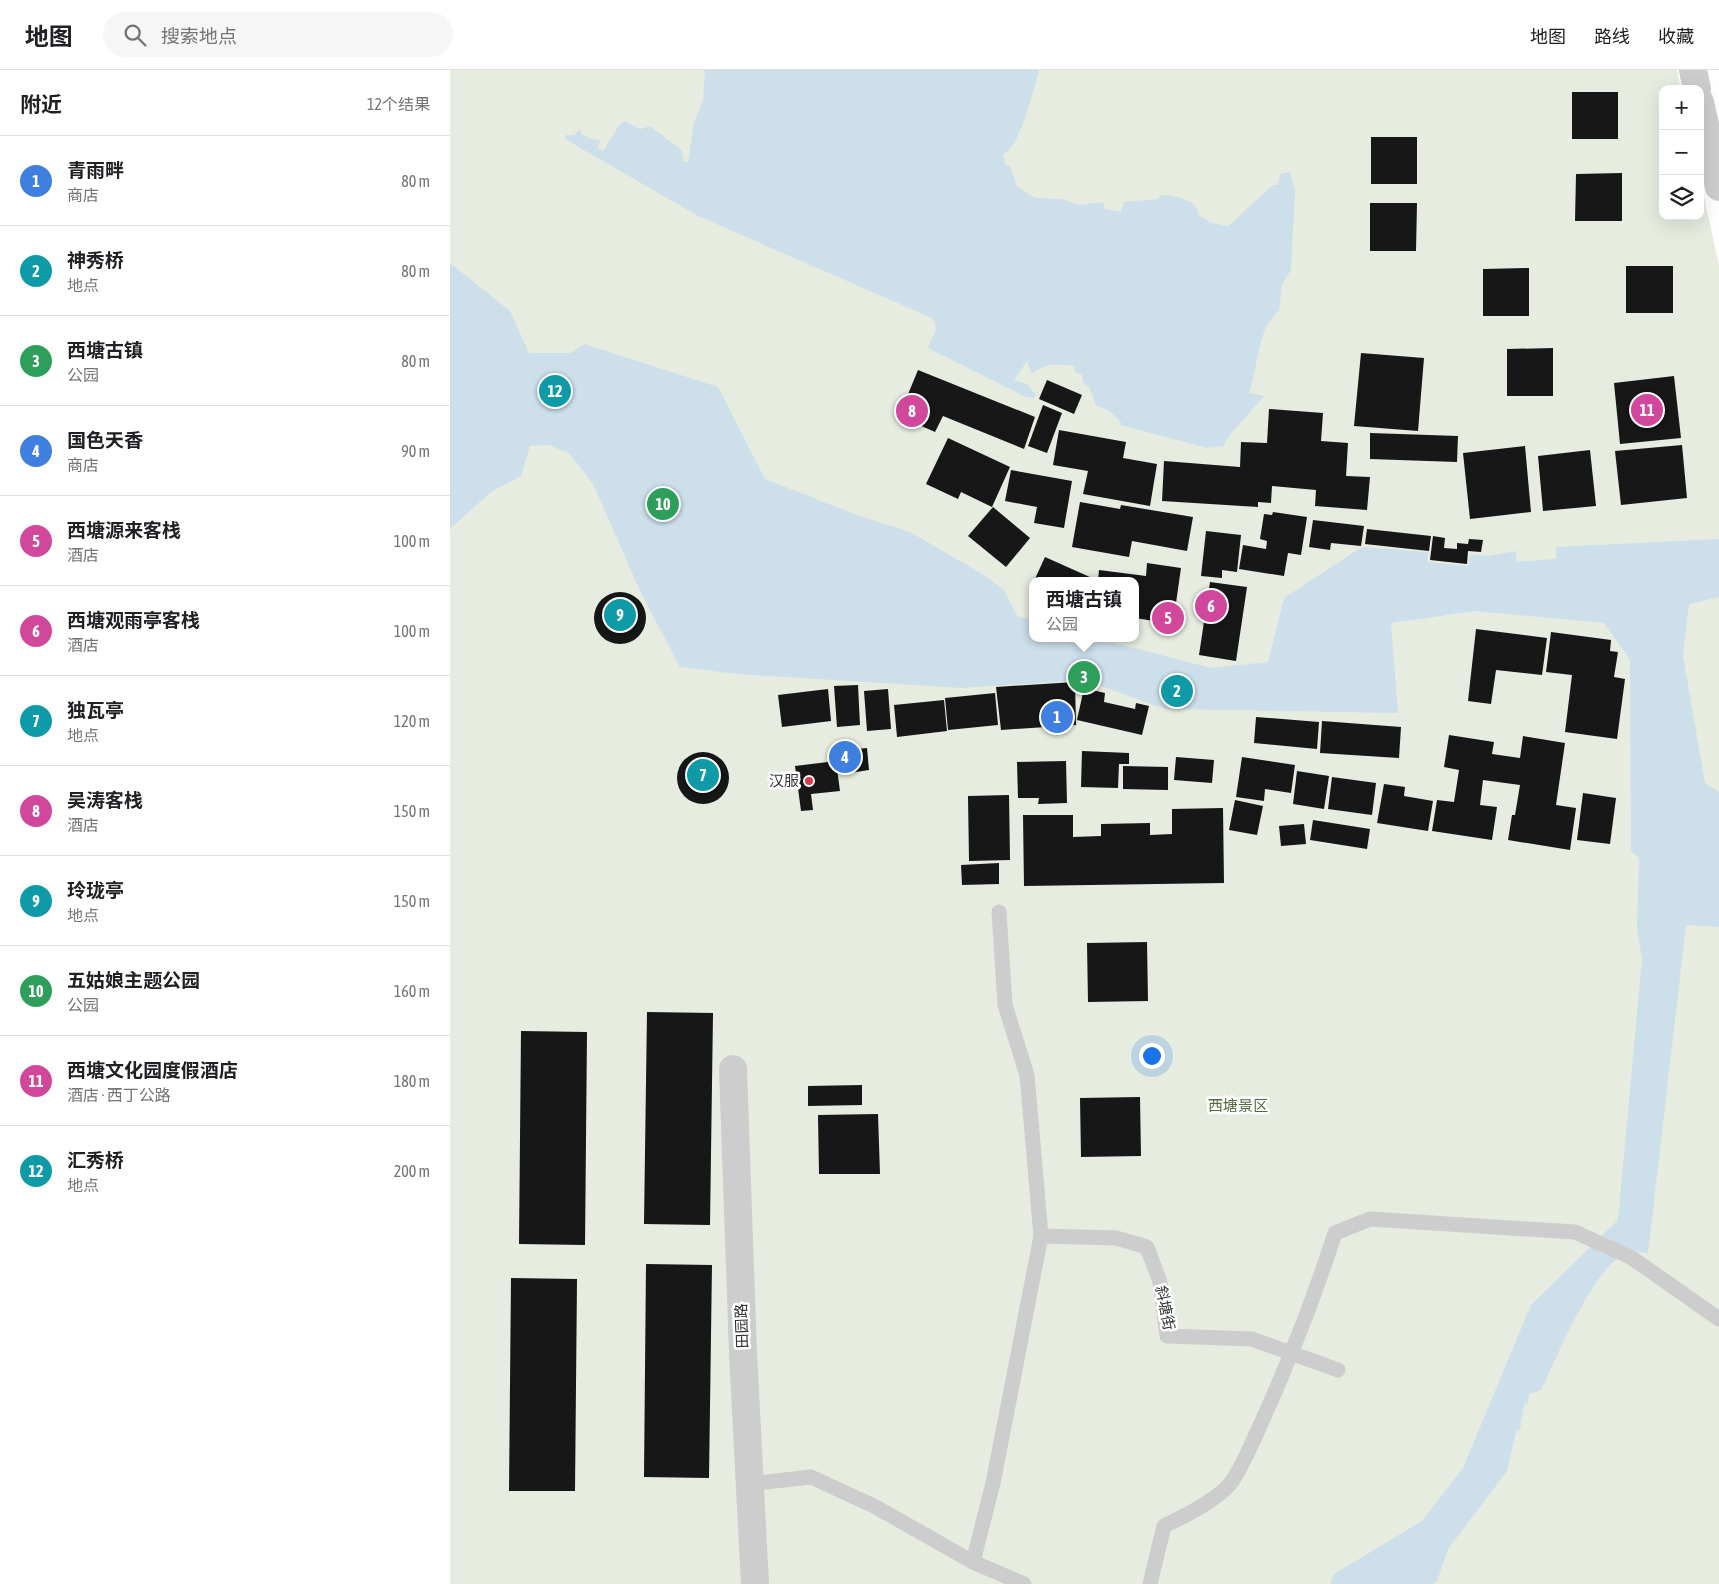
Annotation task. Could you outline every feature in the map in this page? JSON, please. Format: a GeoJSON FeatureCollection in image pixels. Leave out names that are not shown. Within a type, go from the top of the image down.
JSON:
{"type":"FeatureCollection","features":[{"type":"Feature","properties":{"kind":"street"},"geometry":{"type":"LineString","coordinates":[[1693,70],[1696,85]]}},
{"type":"Feature","properties":{"kind":"street"},"geometry":{"type":"LineString","coordinates":[[1704,120],[1719,187]]}},
{"type":"Feature","properties":{"kind":"street","name":"田园路"},"geometry":{"type":"LineString","coordinates":[[734,1069],[742,1353],[755,1584]]}},
{"type":"Feature","properties":{"kind":"lane"},"geometry":{"type":"LineString","coordinates":[[973,1562],[993,1483],[1041,1236],[1027,1074],[1005,1005],[999,912]]}},
{"type":"Feature","properties":{"kind":"lane"},"geometry":{"type":"LineString","coordinates":[[1150,1584],[1164,1526],[1193,1512],[1229,1485],[1253,1440],[1292,1352],[1320,1280],[1335,1232],[1370,1219],[1451,1226],[1575,1232],[1632,1258],[1719,1319]]}},
{"type":"Feature","properties":{"kind":"lane","name":"斜塘街"},"geometry":{"type":"LineString","coordinates":[[1041,1236],[1116,1238],[1148,1247],[1160,1282],[1167,1336],[1252,1339],[1338,1370]]}},
{"type":"Feature","properties":{"kind":"lane"},"geometry":{"type":"LineString","coordinates":[[749,1484],[811,1477],[874,1506],[973,1562],[1024,1584]]}},
{"type":"Feature","properties":{"kind":"green space","name":"西塘景区"},"geometry":{"type":"Polygon","coordinates":[[[450,70],[1677,70],[1680,85],[1659,85],[1659,220],[1704,220],[1704,197],[1719,265],[1719,1584],[450,1584],[450,70]]]}},
{"type":"Feature","properties":{"kind":"water"},"geometry":{"type":"Polygon","coordinates":[[[705,70],[1039,70],[1021,130],[1009,149],[1003,154],[1005,165],[1010,166],[1017,186],[1035,198],[1062,199],[1080,205],[1103,202],[1105,209],[1121,212],[1124,202],[1157,199],[1161,195],[1173,196],[1190,202],[1198,210],[1200,216],[1212,223],[1228,226],[1273,185],[1278,185],[1280,174],[1290,172],[1295,192],[1291,270],[1282,284],[1279,311],[1266,328],[1262,338],[1249,393],[1264,396],[1226,440],[1224,446],[1208,448],[1120,425],[1121,422],[1108,410],[1096,405],[1089,387],[1084,384],[1082,375],[1075,372],[1075,366],[1058,364],[1047,366],[1032,374],[1027,361],[1014,380],[1028,385],[1036,395],[1034,398],[1026,397],[928,348],[936,329],[932,318],[698,216],[565,139],[566,135],[574,135],[580,129],[581,134],[591,139],[600,140],[598,148],[603,151],[620,124],[625,121],[641,129],[650,126],[679,148],[684,162],[688,162],[694,122],[703,101],[705,70]]]}},
{"type":"Feature","properties":{"kind":"water"},"geometry":{"type":"Polygon","coordinates":[[[450,263],[510,311],[529,353],[570,353],[584,344],[718,387],[765,479],[854,514],[910,532],[984,575],[1004,590],[1018,617],[1029,618],[1029,642],[1109,642],[1211,668],[1268,662],[1284,598],[1362,547],[1428,552],[1427,562],[1468,566],[1471,554],[1488,556],[1516,551],[1517,562],[1556,559],[1556,547],[1719,539],[1719,597],[1689,604],[1683,656],[1705,783],[1719,792],[1719,927],[1686,925],[1648,1253],[1631,1251],[1616,1260],[1590,1292],[1541,1390],[1529,1394],[1528,1403],[1524,1404],[1520,1430],[1516,1432],[1507,1471],[1448,1549],[1437,1581],[1433,1584],[1330,1584],[1334,1574],[1422,1521],[1463,1468],[1531,1305],[1618,1220],[1642,959],[1637,928],[1639,858],[1631,851],[1630,659],[1604,623],[1475,611],[1391,623],[1398,713],[1165,709],[1084,680],[962,688],[737,674],[680,667],[641,593],[593,484],[570,454],[549,445],[530,446],[521,476],[492,491],[450,529],[450,263]]]}},
{"type":"Feature","properties":{"kind":"building"},"geometry":{"type":"Polygon","coordinates":[[[1572,92],[1618,92],[1618,139],[1572,139],[1572,92]]]}},
{"type":"Feature","properties":{"kind":"building"},"geometry":{"type":"Polygon","coordinates":[[[1371,137],[1417,137],[1417,184],[1371,184],[1371,137]]]}},
{"type":"Feature","properties":{"kind":"building"},"geometry":{"type":"Polygon","coordinates":[[[1622,173],[1622,221],[1575,221],[1576,174],[1622,173]]]}},
{"type":"Feature","properties":{"kind":"building"},"geometry":{"type":"Polygon","coordinates":[[[1370,203],[1417,203],[1416,251],[1370,251],[1370,203]]]}},
{"type":"Feature","properties":{"kind":"building"},"geometry":{"type":"Polygon","coordinates":[[[1626,266],[1673,266],[1673,313],[1626,313],[1626,266]]]}},
{"type":"Feature","properties":{"kind":"building"},"geometry":{"type":"Polygon","coordinates":[[[1529,268],[1529,316],[1483,316],[1483,269],[1529,268]]]}},
{"type":"Feature","properties":{"kind":"building"},"geometry":{"type":"Polygon","coordinates":[[[1553,348],[1553,396],[1507,396],[1507,349],[1553,348]]]}},
{"type":"Feature","properties":{"kind":"building"},"geometry":{"type":"Polygon","coordinates":[[[1361,353],[1424,358],[1418,431],[1354,426],[1361,353]]]}},
{"type":"Feature","properties":{"kind":"building"},"geometry":{"type":"Polygon","coordinates":[[[918,370],[1035,417],[1024,449],[943,416],[935,432],[899,416],[918,370]]]}},
{"type":"Feature","properties":{"kind":"building"},"geometry":{"type":"Polygon","coordinates":[[[1674,376],[1681,438],[1620,444],[1614,383],[1674,376]]]}},
{"type":"Feature","properties":{"kind":"building"},"geometry":{"type":"Polygon","coordinates":[[[1047,380],[1082,395],[1074,414],[1039,399],[1047,380]]]}},
{"type":"Feature","properties":{"kind":"building"},"geometry":{"type":"Polygon","coordinates":[[[1043,405],[1062,413],[1047,453],[1028,446],[1043,405]]]}},
{"type":"Feature","properties":{"kind":"building"},"geometry":{"type":"Polygon","coordinates":[[[1269,409],[1323,413],[1321,441],[1348,443],[1346,476],[1370,477],[1367,510],[1315,506],[1316,490],[1272,486],[1271,503],[1258,502],[1258,507],[1162,501],[1164,461],[1240,467],[1241,442],[1267,443],[1269,409]]]}},
{"type":"Feature","properties":{"kind":"building"},"geometry":{"type":"Polygon","coordinates":[[[1059,430],[1126,442],[1123,458],[1157,464],[1150,506],[1083,494],[1088,471],[1053,465],[1059,430]]]}},
{"type":"Feature","properties":{"kind":"building"},"geometry":{"type":"Polygon","coordinates":[[[1370,433],[1458,436],[1457,462],[1370,459],[1370,433]]]}},
{"type":"Feature","properties":{"kind":"building"},"geometry":{"type":"Polygon","coordinates":[[[948,438],[1010,467],[992,507],[961,492],[958,499],[926,484],[948,438]]]}},
{"type":"Feature","properties":{"kind":"building"},"geometry":{"type":"Polygon","coordinates":[[[1682,445],[1687,498],[1621,505],[1615,451],[1682,445]]]}},
{"type":"Feature","properties":{"kind":"building"},"geometry":{"type":"Polygon","coordinates":[[[1525,446],[1531,512],[1470,519],[1463,453],[1525,446]]]}},
{"type":"Feature","properties":{"kind":"building"},"geometry":{"type":"Polygon","coordinates":[[[1590,450],[1596,506],[1543,511],[1538,456],[1590,450]]]}},
{"type":"Feature","properties":{"kind":"building"},"geometry":{"type":"Polygon","coordinates":[[[1011,470],[1072,481],[1064,528],[1034,523],[1037,507],[1005,501],[1011,470]]]}},
{"type":"Feature","properties":{"kind":"building"},"geometry":{"type":"Polygon","coordinates":[[[1080,502],[1120,509],[1121,505],[1193,517],[1187,551],[1132,541],[1129,557],[1072,547],[1080,502]]]}},
{"type":"Feature","properties":{"kind":"building"},"geometry":{"type":"Polygon","coordinates":[[[993,507],[1030,538],[1006,567],[968,536],[993,507]]]}},
{"type":"Feature","properties":{"kind":"building"},"geometry":{"type":"Polygon","coordinates":[[[1273,512],[1307,517],[1301,555],[1288,553],[1284,576],[1239,569],[1243,545],[1266,549],[1267,541],[1260,539],[1264,514],[1272,515],[1273,512]]]}},
{"type":"Feature","properties":{"kind":"building"},"geometry":{"type":"Polygon","coordinates":[[[1313,520],[1364,526],[1361,546],[1331,543],[1330,550],[1309,547],[1313,520]]]}},
{"type":"Feature","properties":{"kind":"building"},"geometry":{"type":"Polygon","coordinates":[[[1367,529],[1431,536],[1429,551],[1365,544],[1367,529]]]}},
{"type":"Feature","properties":{"kind":"building"},"geometry":{"type":"Polygon","coordinates":[[[1206,531],[1241,535],[1237,572],[1222,570],[1222,578],[1201,576],[1206,531]]]}},
{"type":"Feature","properties":{"kind":"building"},"geometry":{"type":"Polygon","coordinates":[[[1433,536],[1445,538],[1444,548],[1457,549],[1457,543],[1468,544],[1469,539],[1483,540],[1481,552],[1468,551],[1467,564],[1430,560],[1433,536]]]}},
{"type":"Feature","properties":{"kind":"building"},"geometry":{"type":"Polygon","coordinates":[[[1045,557],[1090,577],[1036,577],[1045,557]]]}},
{"type":"Feature","properties":{"kind":"building"},"geometry":{"type":"Polygon","coordinates":[[[1147,563],[1181,568],[1173,624],[1139,619],[1139,577],[1098,577],[1099,570],[1146,576],[1147,563]]]}},
{"type":"Feature","properties":{"kind":"building"},"geometry":{"type":"Polygon","coordinates":[[[1210,582],[1247,587],[1236,661],[1199,655],[1210,582]]]}},
{"type":"Feature","properties":{"kind":"building"},"geometry":{"type":"Polygon","coordinates":[[[620,592],[630,594],[638,600],[644,608],[646,618],[644,628],[638,636],[630,642],[620,644],[610,642],[602,636],[596,628],[594,618],[596,608],[602,600],[610,594],[620,592]]]}},
{"type":"Feature","properties":{"kind":"building"},"geometry":{"type":"Polygon","coordinates":[[[1476,629],[1547,638],[1542,675],[1496,670],[1491,704],[1468,701],[1476,629]]]}},
{"type":"Feature","properties":{"kind":"building"},"geometry":{"type":"Polygon","coordinates":[[[1551,632],[1611,640],[1610,651],[1618,652],[1614,677],[1625,679],[1617,739],[1565,732],[1572,675],[1546,672],[1551,632]]]}},
{"type":"Feature","properties":{"kind":"building"},"geometry":{"type":"Polygon","coordinates":[[[1075,682],[1076,725],[1001,730],[996,687],[1075,682]]]}},
{"type":"Feature","properties":{"kind":"building"},"geometry":{"type":"Polygon","coordinates":[[[858,685],[860,725],[837,727],[834,686],[858,685]]]}},
{"type":"Feature","properties":{"kind":"building"},"geometry":{"type":"Polygon","coordinates":[[[1084,688],[1105,693],[1104,702],[1135,709],[1136,703],[1149,706],[1142,735],[1077,720],[1084,688]]]}},
{"type":"Feature","properties":{"kind":"building"},"geometry":{"type":"Polygon","coordinates":[[[828,689],[831,721],[782,727],[778,695],[828,689]]]}},
{"type":"Feature","properties":{"kind":"building"},"geometry":{"type":"Polygon","coordinates":[[[888,689],[891,729],[867,731],[864,691],[888,689]]]}},
{"type":"Feature","properties":{"kind":"building"},"geometry":{"type":"Polygon","coordinates":[[[995,693],[998,725],[948,730],[945,698],[995,693]]]}},
{"type":"Feature","properties":{"kind":"building"},"geometry":{"type":"Polygon","coordinates":[[[944,700],[947,731],[897,737],[894,705],[944,700]]]}},
{"type":"Feature","properties":{"kind":"building"},"geometry":{"type":"Polygon","coordinates":[[[1256,717],[1319,722],[1317,749],[1254,743],[1256,717]]]}},
{"type":"Feature","properties":{"kind":"building"},"geometry":{"type":"Polygon","coordinates":[[[1322,721],[1401,727],[1399,758],[1320,753],[1322,721]]]}},
{"type":"Feature","properties":{"kind":"building"},"geometry":{"type":"Polygon","coordinates":[[[1449,735],[1494,742],[1492,754],[1520,758],[1523,736],[1565,743],[1556,805],[1576,808],[1570,850],[1508,840],[1512,815],[1515,815],[1520,785],[1483,780],[1480,805],[1497,807],[1492,840],[1432,831],[1437,800],[1454,802],[1459,770],[1444,767],[1449,735]]]}},
{"type":"Feature","properties":{"kind":"building"},"geometry":{"type":"Polygon","coordinates":[[[867,748],[869,770],[843,774],[840,751],[867,748]]]}},
{"type":"Feature","properties":{"kind":"building"},"geometry":{"type":"Polygon","coordinates":[[[1082,751],[1129,753],[1129,764],[1119,764],[1118,788],[1081,787],[1082,751]]]}},
{"type":"Feature","properties":{"kind":"building"},"geometry":{"type":"Polygon","coordinates":[[[703,752],[713,754],[721,760],[727,768],[729,778],[727,788],[721,796],[713,802],[703,804],[693,802],[685,796],[679,788],[677,778],[679,768],[685,760],[693,754],[703,752]]]}},
{"type":"Feature","properties":{"kind":"building"},"geometry":{"type":"Polygon","coordinates":[[[1176,757],[1214,760],[1212,783],[1174,780],[1176,757]]]}},
{"type":"Feature","properties":{"kind":"building"},"geometry":{"type":"Polygon","coordinates":[[[1242,757],[1295,765],[1291,793],[1265,789],[1264,801],[1236,797],[1242,757]]]}},
{"type":"Feature","properties":{"kind":"building"},"geometry":{"type":"Polygon","coordinates":[[[836,761],[840,791],[811,794],[813,810],[801,811],[795,766],[836,761]]]}},
{"type":"Feature","properties":{"kind":"building"},"geometry":{"type":"Polygon","coordinates":[[[1066,761],[1067,803],[1038,804],[1039,798],[1018,798],[1017,762],[1066,761]]]}},
{"type":"Feature","properties":{"kind":"building"},"geometry":{"type":"Polygon","coordinates":[[[1123,766],[1168,767],[1168,790],[1123,789],[1123,766]]]}},
{"type":"Feature","properties":{"kind":"building"},"geometry":{"type":"Polygon","coordinates":[[[1297,771],[1329,776],[1324,809],[1293,804],[1297,771]]]}},
{"type":"Feature","properties":{"kind":"building"},"geometry":{"type":"Polygon","coordinates":[[[1332,777],[1376,783],[1372,815],[1328,809],[1332,777]]]}},
{"type":"Feature","properties":{"kind":"building"},"geometry":{"type":"Polygon","coordinates":[[[1384,784],[1405,787],[1404,796],[1433,801],[1428,831],[1377,823],[1384,784]]]}},
{"type":"Feature","properties":{"kind":"building"},"geometry":{"type":"Polygon","coordinates":[[[1583,793],[1616,798],[1610,844],[1577,840],[1583,793]]]}},
{"type":"Feature","properties":{"kind":"building"},"geometry":{"type":"Polygon","coordinates":[[[1009,795],[1010,860],[969,861],[968,796],[1009,795]]]}},
{"type":"Feature","properties":{"kind":"building"},"geometry":{"type":"Polygon","coordinates":[[[1235,800],[1263,806],[1257,835],[1229,830],[1235,800]]]}},
{"type":"Feature","properties":{"kind":"building"},"geometry":{"type":"Polygon","coordinates":[[[1223,808],[1224,883],[1024,886],[1023,815],[1073,815],[1073,837],[1101,836],[1101,824],[1150,823],[1150,835],[1172,834],[1172,809],[1223,808]]]}},
{"type":"Feature","properties":{"kind":"building"},"geometry":{"type":"Polygon","coordinates":[[[1313,820],[1370,829],[1367,849],[1310,840],[1313,820]]]}},
{"type":"Feature","properties":{"kind":"building"},"geometry":{"type":"Polygon","coordinates":[[[1304,824],[1306,844],[1281,846],[1279,826],[1304,824]]]}},
{"type":"Feature","properties":{"kind":"building"},"geometry":{"type":"Polygon","coordinates":[[[999,863],[999,884],[962,885],[961,865],[999,863]]]}},
{"type":"Feature","properties":{"kind":"building"},"geometry":{"type":"Polygon","coordinates":[[[1147,942],[1148,1001],[1088,1002],[1087,943],[1147,942]]]}},
{"type":"Feature","properties":{"kind":"building"},"geometry":{"type":"Polygon","coordinates":[[[647,1012],[713,1013],[710,1225],[644,1224],[647,1012]]]}},
{"type":"Feature","properties":{"kind":"building"},"geometry":{"type":"Polygon","coordinates":[[[521,1031],[587,1032],[585,1245],[519,1244],[521,1031]]]}},
{"type":"Feature","properties":{"kind":"building"},"geometry":{"type":"Polygon","coordinates":[[[862,1085],[862,1105],[808,1106],[808,1086],[862,1085]]]}},
{"type":"Feature","properties":{"kind":"building"},"geometry":{"type":"Polygon","coordinates":[[[1140,1097],[1141,1156],[1081,1157],[1080,1098],[1140,1097]]]}},
{"type":"Feature","properties":{"kind":"building"},"geometry":{"type":"Polygon","coordinates":[[[878,1114],[880,1174],[819,1174],[818,1115],[878,1114]]]}},
{"type":"Feature","properties":{"kind":"building"},"geometry":{"type":"Polygon","coordinates":[[[646,1264],[712,1265],[709,1478],[644,1477],[646,1264]]]}},
{"type":"Feature","properties":{"kind":"building"},"geometry":{"type":"Polygon","coordinates":[[[511,1278],[577,1279],[575,1491],[509,1491],[511,1278]]]}},
{"type":"Feature","properties":{"kind":"place","name":"汇秀桥"},"geometry":{"type":"Point","coordinates":[555,391]}},
{"type":"Feature","properties":{"kind":"place","name":"西塘文化园度假酒店"},"geometry":{"type":"Point","coordinates":[1647,410]}},
{"type":"Feature","properties":{"kind":"place","name":"吴涛客栈"},"geometry":{"type":"Point","coordinates":[912,411]}},
{"type":"Feature","properties":{"kind":"place","name":"五姑娘主题公园"},"geometry":{"type":"Point","coordinates":[663,504]}},
{"type":"Feature","properties":{"kind":"place","name":"西塘观雨亭客栈"},"geometry":{"type":"Point","coordinates":[1211,606]}},
{"type":"Feature","properties":{"kind":"place","name":"玲珑亭"},"geometry":{"type":"Point","coordinates":[620,615]}},
{"type":"Feature","properties":{"kind":"place","name":"西塘源来客栈"},"geometry":{"type":"Point","coordinates":[1168,618]}},
{"type":"Feature","properties":{"kind":"place","name":"西塘古镇"},"geometry":{"type":"Point","coordinates":[1084,677]}},
{"type":"Feature","properties":{"kind":"place","name":"神秀桥"},"geometry":{"type":"Point","coordinates":[1177,691]}},
{"type":"Feature","properties":{"kind":"place","name":"青雨畔"},"geometry":{"type":"Point","coordinates":[1057,717]}},
{"type":"Feature","properties":{"kind":"place","name":"国色天香"},"geometry":{"type":"Point","coordinates":[845,757]}},
{"type":"Feature","properties":{"kind":"place","name":"独瓦亭"},"geometry":{"type":"Point","coordinates":[703,775]}},
{"type":"Feature","properties":{"kind":"place","name":"汉服"},"geometry":{"type":"Point","coordinates":[809,781]}}]}
